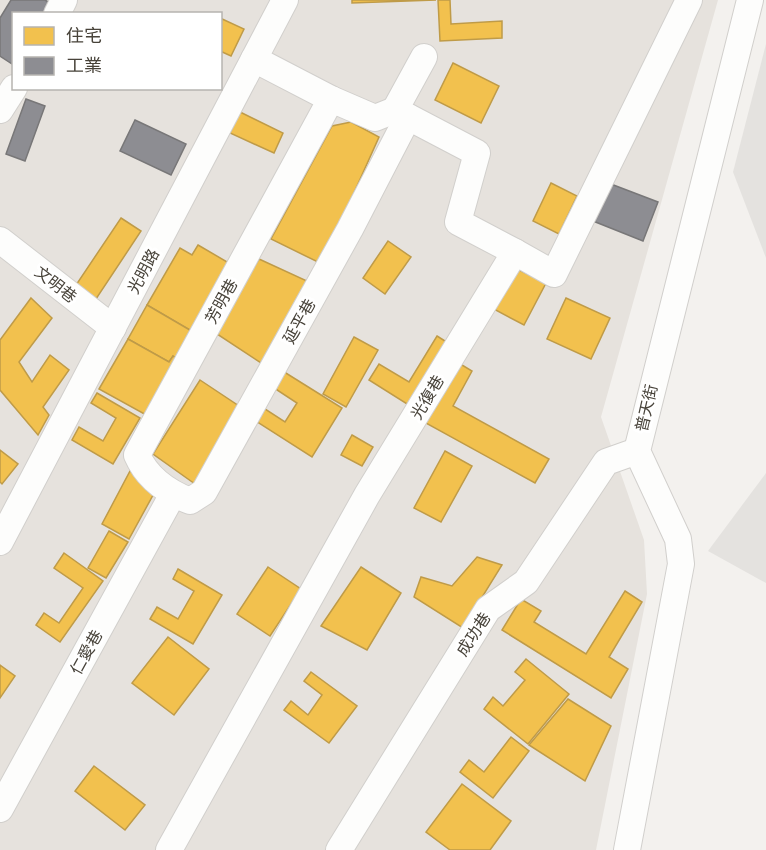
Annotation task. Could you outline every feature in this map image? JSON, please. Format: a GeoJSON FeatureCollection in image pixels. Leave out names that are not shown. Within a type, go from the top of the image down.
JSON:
{"type":"FeatureCollection","features":[{"type":"Feature","properties":{"kind":"street","name":"光明路"},"geometry":{"type":"LineString","coordinates":[[0,542],[285,0]]}},
{"type":"Feature","properties":{"kind":"street"},"geometry":{"type":"LineString","coordinates":[[254,59],[331,99],[375,118],[402,114],[477,153],[458,222],[554,274],[689,0]]}},
{"type":"Feature","properties":{"kind":"street","name":"普天街"},"geometry":{"type":"LineString","coordinates":[[627,850],[681,564],[678,539],[661,497],[637,451],[750,0]]}},
{"type":"Feature","properties":{"kind":"street"},"geometry":{"type":"LineString","coordinates":[[402,114],[424,57]]}},
{"type":"Feature","properties":{"kind":"street"},"geometry":{"type":"LineString","coordinates":[[0,110],[13,90]]}},
{"type":"Feature","properties":{"kind":"street","name":"芳明巷"},"geometry":{"type":"LineString","coordinates":[[172,494],[143,471],[137,455],[331,99]]}},
{"type":"Feature","properties":{"kind":"street","name":"延平巷"},"geometry":{"type":"LineString","coordinates":[[172,494],[189,501],[204,492],[350,229],[402,114]]}},
{"type":"Feature","properties":{"kind":"street","name":"文明巷"},"geometry":{"type":"LineString","coordinates":[[0,240],[113,328]]}},
{"type":"Feature","properties":{"kind":"street","name":"光復巷"},"geometry":{"type":"LineString","coordinates":[[170,850],[367,495],[515,252]]}},
{"type":"Feature","properties":{"kind":"street","name":"成功巷"},"geometry":{"type":"LineString","coordinates":[[339,850],[488,609],[526,582],[606,462],[637,451]]}},
{"type":"Feature","properties":{"kind":"street","name":"仁愛巷"},"geometry":{"type":"LineString","coordinates":[[0,809],[172,494]]}},
{"type":"Feature","properties":{"kind":"shaded area"},"geometry":{"type":"Polygon","coordinates":[[[0,0],[718,0],[601,417],[644,540],[647,594],[596,850],[0,850],[0,0]]]}},
{"type":"Feature","properties":{"kind":"shaded area"},"geometry":{"type":"Polygon","coordinates":[[[766,44],[766,258],[733,172],[766,44]]]}},
{"type":"Feature","properties":{"kind":"shaded area"},"geometry":{"type":"Polygon","coordinates":[[[766,473],[766,583],[708,551],[766,473]]]}},
{"type":"Feature","properties":{"kind":"building: 住宅"},"geometry":{"type":"Polygon","coordinates":[[[352,0],[436,0],[352,3],[352,0]]]}},
{"type":"Feature","properties":{"kind":"building: 住宅"},"geometry":{"type":"Polygon","coordinates":[[[438,0],[450,0],[451,24],[502,21],[502,38],[440,41],[438,0]]]}},
{"type":"Feature","properties":{"kind":"building: 住宅"},"geometry":{"type":"Polygon","coordinates":[[[222,19],[244,29],[231,56],[222,52],[222,19]]]}},
{"type":"Feature","properties":{"kind":"building: 住宅"},"geometry":{"type":"Polygon","coordinates":[[[453,63],[499,86],[481,123],[435,100],[453,63]]]}},
{"type":"Feature","properties":{"kind":"building: 住宅"},"geometry":{"type":"Polygon","coordinates":[[[240,112],[283,133],[274,153],[230,133],[240,112]]]}},
{"type":"Feature","properties":{"kind":"building: 住宅"},"geometry":{"type":"Polygon","coordinates":[[[351,122],[379,137],[322,264],[271,239],[332,126],[351,122]]]}},
{"type":"Feature","properties":{"kind":"building: 住宅"},"geometry":{"type":"Polygon","coordinates":[[[551,183],[577,196],[559,234],[533,221],[551,183]]]}},
{"type":"Feature","properties":{"kind":"building: 住宅"},"geometry":{"type":"Polygon","coordinates":[[[121,218],[141,231],[92,305],[72,291],[121,218]]]}},
{"type":"Feature","properties":{"kind":"building: 住宅"},"geometry":{"type":"Polygon","coordinates":[[[388,241],[411,257],[385,294],[363,278],[388,241]]]}},
{"type":"Feature","properties":{"kind":"building: 住宅"},"geometry":{"type":"Polygon","coordinates":[[[198,245],[234,266],[195,333],[147,305],[180,248],[192,255],[198,245]]]}},
{"type":"Feature","properties":{"kind":"building: 住宅"},"geometry":{"type":"Polygon","coordinates":[[[259,259],[307,281],[261,363],[214,332],[259,259]]]}},
{"type":"Feature","properties":{"kind":"building: 住宅"},"geometry":{"type":"Polygon","coordinates":[[[511,266],[546,283],[524,325],[490,307],[511,266]]]}},
{"type":"Feature","properties":{"kind":"building: 住宅"},"geometry":{"type":"Polygon","coordinates":[[[31,298],[52,318],[19,362],[32,382],[50,355],[69,370],[43,407],[49,415],[38,435],[0,390],[0,340],[31,298]]]}},
{"type":"Feature","properties":{"kind":"building: 住宅"},"geometry":{"type":"Polygon","coordinates":[[[566,298],[610,318],[591,359],[547,339],[566,298]]]}},
{"type":"Feature","properties":{"kind":"building: 住宅"},"geometry":{"type":"Polygon","coordinates":[[[147,305],[195,333],[180,361],[173,356],[169,362],[128,339],[147,305]]]}},
{"type":"Feature","properties":{"kind":"building: 住宅"},"geometry":{"type":"Polygon","coordinates":[[[437,336],[453,346],[415,409],[369,380],[379,364],[409,382],[437,336]]]}},
{"type":"Feature","properties":{"kind":"building: 住宅"},"geometry":{"type":"Polygon","coordinates":[[[354,337],[378,350],[346,407],[323,394],[354,337]]]}},
{"type":"Feature","properties":{"kind":"building: 住宅"},"geometry":{"type":"Polygon","coordinates":[[[128,339],[169,362],[173,356],[180,361],[148,416],[99,389],[128,339]]]}},
{"type":"Feature","properties":{"kind":"building: 住宅"},"geometry":{"type":"Polygon","coordinates":[[[457,362],[472,371],[453,406],[549,459],[535,483],[424,422],[457,362]]]}},
{"type":"Feature","properties":{"kind":"building: 住宅"},"geometry":{"type":"Polygon","coordinates":[[[281,370],[342,408],[312,457],[251,418],[259,405],[285,422],[297,403],[271,386],[281,370]]]}},
{"type":"Feature","properties":{"kind":"building: 住宅"},"geometry":{"type":"Polygon","coordinates":[[[200,380],[239,406],[195,484],[153,454],[200,380]]]}},
{"type":"Feature","properties":{"kind":"building: 住宅"},"geometry":{"type":"Polygon","coordinates":[[[97,393],[140,418],[113,464],[72,440],[79,427],[103,441],[116,418],[91,403],[97,393]]]}},
{"type":"Feature","properties":{"kind":"building: 住宅"},"geometry":{"type":"Polygon","coordinates":[[[352,435],[373,447],[362,466],[341,455],[352,435]]]}},
{"type":"Feature","properties":{"kind":"building: 住宅"},"geometry":{"type":"Polygon","coordinates":[[[0,450],[18,464],[2,484],[0,482],[0,450]]]}},
{"type":"Feature","properties":{"kind":"building: 住宅"},"geometry":{"type":"Polygon","coordinates":[[[445,451],[472,466],[441,522],[414,508],[445,451]]]}},
{"type":"Feature","properties":{"kind":"building: 住宅"},"geometry":{"type":"Polygon","coordinates":[[[130,471],[158,486],[129,539],[102,524],[130,471]]]}},
{"type":"Feature","properties":{"kind":"building: 住宅"},"geometry":{"type":"Polygon","coordinates":[[[109,531],[128,542],[106,578],[88,568],[109,531]]]}},
{"type":"Feature","properties":{"kind":"building: 住宅"},"geometry":{"type":"Polygon","coordinates":[[[64,553],[103,581],[60,642],[36,625],[44,613],[59,623],[83,588],[54,568],[64,553]]]}},
{"type":"Feature","properties":{"kind":"building: 住宅"},"geometry":{"type":"Polygon","coordinates":[[[477,557],[502,565],[463,628],[414,597],[421,577],[452,586],[477,557]]]}},
{"type":"Feature","properties":{"kind":"building: 住宅"},"geometry":{"type":"Polygon","coordinates":[[[268,567],[301,589],[270,636],[237,614],[268,567]]]}},
{"type":"Feature","properties":{"kind":"building: 住宅"},"geometry":{"type":"Polygon","coordinates":[[[361,567],[401,593],[367,650],[321,626],[361,567]]]}},
{"type":"Feature","properties":{"kind":"building: 住宅"},"geometry":{"type":"Polygon","coordinates":[[[178,569],[222,595],[193,644],[150,619],[157,607],[178,619],[194,591],[173,579],[178,569]]]}},
{"type":"Feature","properties":{"kind":"building: 住宅"},"geometry":{"type":"Polygon","coordinates":[[[625,591],[642,602],[609,657],[628,669],[611,698],[502,630],[521,599],[541,611],[534,622],[586,654],[625,591]]]}},
{"type":"Feature","properties":{"kind":"building: 住宅"},"geometry":{"type":"Polygon","coordinates":[[[168,637],[209,669],[174,715],[132,683],[168,637]]]}},
{"type":"Feature","properties":{"kind":"building: 住宅"},"geometry":{"type":"Polygon","coordinates":[[[526,659],[569,694],[528,744],[484,709],[493,697],[503,706],[525,680],[515,672],[526,659]]]}},
{"type":"Feature","properties":{"kind":"building: 住宅"},"geometry":{"type":"Polygon","coordinates":[[[0,665],[15,676],[0,698],[0,665]]]}},
{"type":"Feature","properties":{"kind":"building: 住宅"},"geometry":{"type":"Polygon","coordinates":[[[311,672],[357,706],[329,743],[284,710],[291,701],[308,715],[322,695],[304,681],[311,672]]]}},
{"type":"Feature","properties":{"kind":"building: 住宅"},"geometry":{"type":"Polygon","coordinates":[[[568,699],[611,726],[585,781],[529,745],[568,699]]]}},
{"type":"Feature","properties":{"kind":"building: 住宅"},"geometry":{"type":"Polygon","coordinates":[[[511,737],[529,751],[493,798],[460,772],[469,760],[484,772],[511,737]]]}},
{"type":"Feature","properties":{"kind":"building: 住宅"},"geometry":{"type":"Polygon","coordinates":[[[94,766],[145,805],[125,830],[75,791],[94,766]]]}},
{"type":"Feature","properties":{"kind":"building: 住宅"},"geometry":{"type":"Polygon","coordinates":[[[462,784],[511,821],[490,850],[450,850],[426,832],[462,784]]]}},
{"type":"Feature","properties":{"kind":"building: 工業"},"geometry":{"type":"Polygon","coordinates":[[[11,0],[45,0],[50,3],[44,12],[12,12],[12,64],[0,56],[0,18],[11,0]]]}},
{"type":"Feature","properties":{"kind":"building: 工業"},"geometry":{"type":"Polygon","coordinates":[[[26,99],[45,106],[25,161],[6,154],[26,99]]]}},
{"type":"Feature","properties":{"kind":"building: 工業"},"geometry":{"type":"Polygon","coordinates":[[[135,120],[186,144],[171,175],[120,151],[135,120]]]}},
{"type":"Feature","properties":{"kind":"building: 工業"},"geometry":{"type":"Polygon","coordinates":[[[603,181],[658,202],[643,241],[588,219],[603,181]]]}}]}
